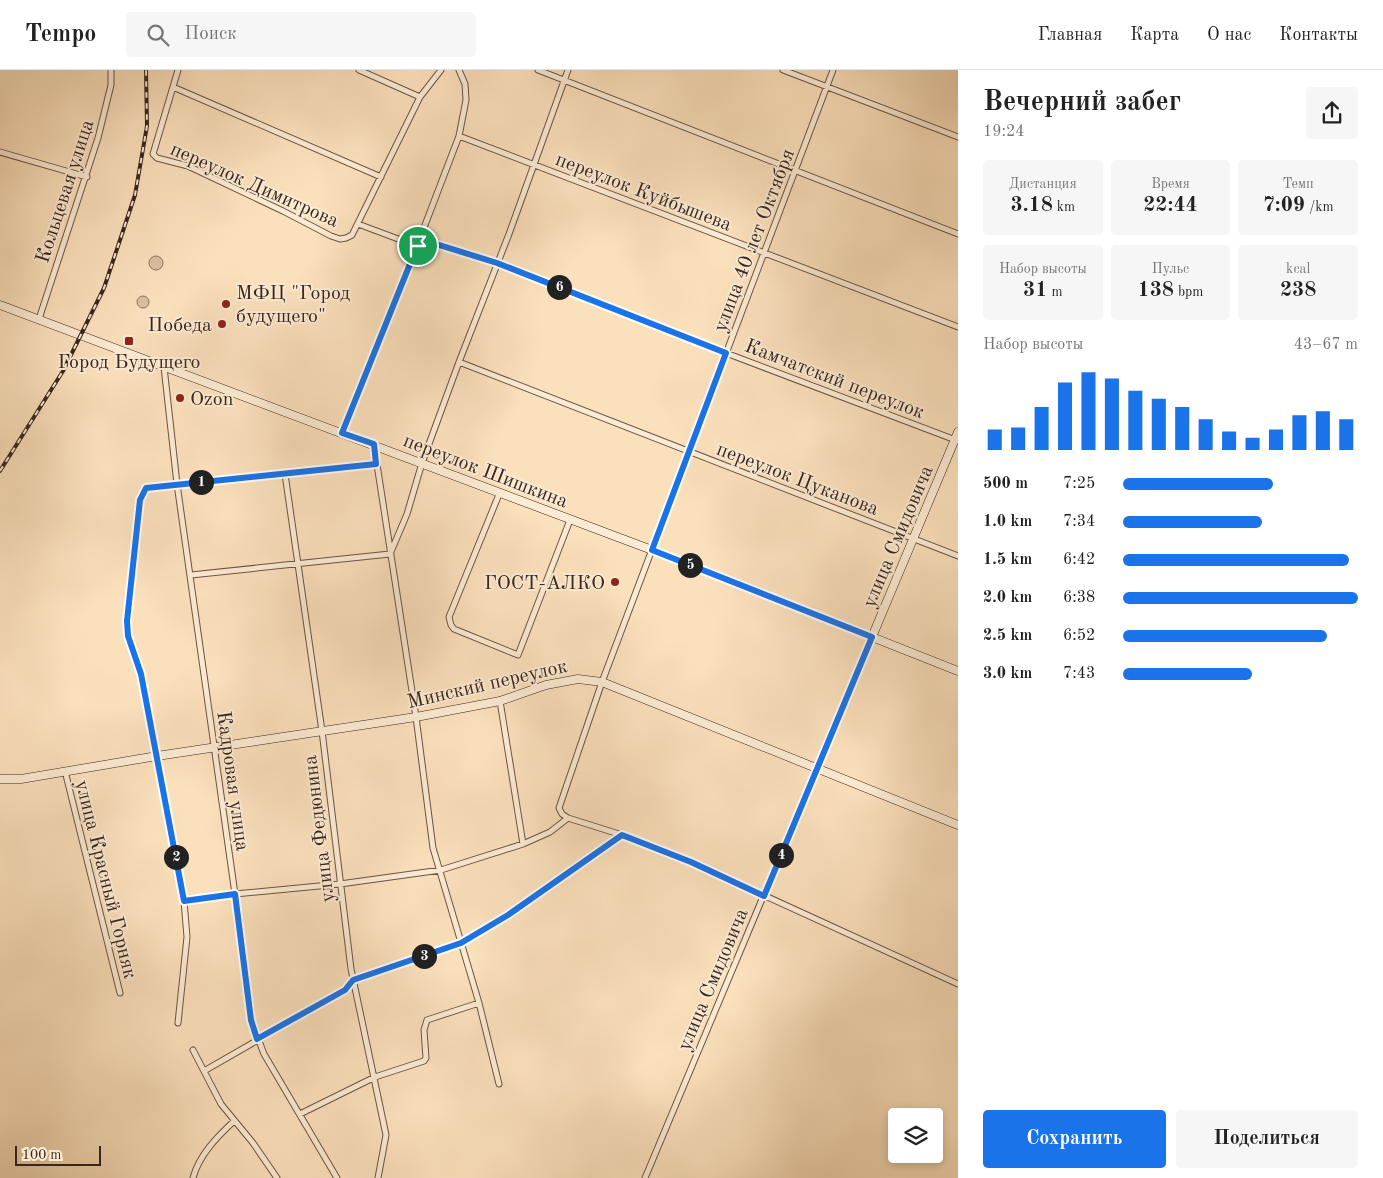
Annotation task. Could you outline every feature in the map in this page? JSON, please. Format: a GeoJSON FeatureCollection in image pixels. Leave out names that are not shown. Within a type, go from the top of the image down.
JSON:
{"type":"FeatureCollection","features":[{"type":"Feature","properties":{"kind":"street","name":"Кольцевая улица"},"geometry":{"type":"LineString","coordinates":[[39,319],[87,177],[111,86],[111,70]]}},
{"type":"Feature","properties":{"kind":"street"},"geometry":{"type":"LineString","coordinates":[[178,70],[174,87],[381,177]]}},
{"type":"Feature","properties":{"kind":"street"},"geometry":{"type":"LineString","coordinates":[[359,70],[420,97]]}},
{"type":"Feature","properties":{"kind":"street"},"geometry":{"type":"LineString","coordinates":[[358,224],[420,97],[441,70]]}},
{"type":"Feature","properties":{"kind":"street"},"geometry":{"type":"LineString","coordinates":[[342,433],[418,246],[459,136],[466,100],[465,84],[459,70]]}},
{"type":"Feature","properties":{"kind":"street"},"geometry":{"type":"LineString","coordinates":[[538,70],[795,172],[958,234]]}},
{"type":"Feature","properties":{"kind":"street"},"geometry":{"type":"LineString","coordinates":[[390,554],[407,514],[422,463],[568,70]]}},
{"type":"Feature","properties":{"kind":"street"},"geometry":{"type":"LineString","coordinates":[[783,70],[958,137]]}},
{"type":"Feature","properties":{"kind":"street","name":"улица 40 лет Октября"},"geometry":{"type":"LineString","coordinates":[[568,818],[562,814],[559,808],[602,682],[833,70]]}},
{"type":"Feature","properties":{"kind":"street","name":"переулок Димитрова"},"geometry":{"type":"LineString","coordinates":[[174,87],[153,154],[157,158],[188,166],[331,236],[346,238],[352,235],[358,224],[418,246]]}},
{"type":"Feature","properties":{"kind":"street","name":"переулок Куйбышева"},"geometry":{"type":"LineString","coordinates":[[459,136],[958,327]]}},
{"type":"Feature","properties":{"kind":"street"},"geometry":{"type":"LineString","coordinates":[[0,152],[87,177]]}},
{"type":"Feature","properties":{"kind":"street","name":"Камчатский переулок"},"geometry":{"type":"LineString","coordinates":[[420,239],[497,263],[956,441]]}},
{"type":"Feature","properties":{"kind":"street","name":"переулок Шишкина"},"geometry":{"type":"LineString","coordinates":[[0,305],[652,550],[958,671]]}},
{"type":"Feature","properties":{"kind":"street","name":"переулок Цуканова"},"geometry":{"type":"LineString","coordinates":[[459,362],[958,556]]}},
{"type":"Feature","properties":{"kind":"street","name":"Кадровая улица"},"geometry":{"type":"LineString","coordinates":[[164,367],[177,484],[251,1020],[264,1054],[337,1178]]}},
{"type":"Feature","properties":{"kind":"street","name":"улица Смидовича"},"geometry":{"type":"LineString","coordinates":[[645,1178],[818,770],[913,539],[956,441],[958,432]]}},
{"type":"Feature","properties":{"kind":"street"},"geometry":{"type":"LineString","coordinates":[[374,444],[434,848],[479,1003],[499,1084]]}},
{"type":"Feature","properties":{"kind":"street","name":"переулок Шишкина"},"geometry":{"type":"LineString","coordinates":[[157,756],[141,674],[128,636],[127,621],[140,500],[146,488],[376,464]]}},
{"type":"Feature","properties":{"kind":"street","name":"улица Федюнина"},"geometry":{"type":"LineString","coordinates":[[285,474],[322,732],[353,980],[386,1135],[378,1178]]}},
{"type":"Feature","properties":{"kind":"street"},"geometry":{"type":"LineString","coordinates":[[500,492],[449,617],[454,629],[518,655],[570,520]]}},
{"type":"Feature","properties":{"kind":"street"},"geometry":{"type":"LineString","coordinates":[[191,575],[390,554]]}},
{"type":"Feature","properties":{"kind":"street","name":"Минский переулок"},"geometry":{"type":"LineString","coordinates":[[0,779],[21,779],[214,747],[416,717],[500,701],[546,685],[578,679],[602,682],[958,825]]}},
{"type":"Feature","properties":{"kind":"street"},"geometry":{"type":"LineString","coordinates":[[500,701],[523,844]]}},
{"type":"Feature","properties":{"kind":"street"},"geometry":{"type":"LineString","coordinates":[[157,756],[184,901],[188,937],[178,1023]]}},
{"type":"Feature","properties":{"kind":"street","name":"улица Красный Горняк"},"geometry":{"type":"LineString","coordinates":[[65,771],[120,993]]}},
{"type":"Feature","properties":{"kind":"street"},"geometry":{"type":"LineString","coordinates":[[184,901],[340,884],[441,870],[523,844],[550,832],[568,818],[622,835],[691,862],[958,984]]}},
{"type":"Feature","properties":{"kind":"street"},"geometry":{"type":"LineString","coordinates":[[204,1071],[345,990],[353,980],[461,943],[508,915],[622,835]]}},
{"type":"Feature","properties":{"kind":"street"},"geometry":{"type":"LineString","coordinates":[[300,1114],[375,1077],[424,1061],[426,1058],[424,1030],[427,1020],[479,1003]]}},
{"type":"Feature","properties":{"kind":"street"},"geometry":{"type":"LineString","coordinates":[[193,1050],[221,1104],[254,1143],[277,1178]]}},
{"type":"Feature","properties":{"kind":"street"},"geometry":{"type":"LineString","coordinates":[[193,1178],[202,1157],[214,1140],[234,1121]]}},
{"type":"Feature","properties":{"kind":"shaded area"},"geometry":{"type":"Polygon","coordinates":[[[156,256],[161,258],[163,263],[161,268],[156,270],[151,268],[149,263],[151,258],[156,256]]]}},
{"type":"Feature","properties":{"kind":"shaded area"},"geometry":{"type":"Polygon","coordinates":[[[141,296],[145,296],[149,302],[145,308],[141,308],[137,304],[137,300],[141,296]]]}},
{"type":"Feature","properties":{"kind":"railway"},"geometry":{"type":"LineString","coordinates":[[0,471],[63,371],[104,288],[135,195],[147,126],[146,70]]}},
{"type":"Feature","properties":{"kind":"place","name":"МФЦ \"Город будущего\""},"geometry":{"type":"Point","coordinates":[226,304]}},
{"type":"Feature","properties":{"kind":"place","name":"Победа"},"geometry":{"type":"Point","coordinates":[222,324]}},
{"type":"Feature","properties":{"kind":"place","name":"Город Будущего"},"geometry":{"type":"Point","coordinates":[129,341]}},
{"type":"Feature","properties":{"kind":"place","name":"Ozon"},"geometry":{"type":"Point","coordinates":[180,398]}},
{"type":"Feature","properties":{"kind":"place","name":"ГОСТ-АЛКО"},"geometry":{"type":"Point","coordinates":[615,582]}},
{"type":"Feature","properties":{"kind":"route"},"geometry":{"type":"LineString","coordinates":[[420,239],[497,263],[726,353],[652,550],[872,637],[764,896],[691,862],[622,835],[544,891],[461,943],[353,980],[345,990],[257,1039],[247,997],[235,894],[184,901],[141,674],[128,636],[127,621],[140,500],[146,488],[376,464],[374,444],[342,433],[418,246],[420,239]]}}]}
